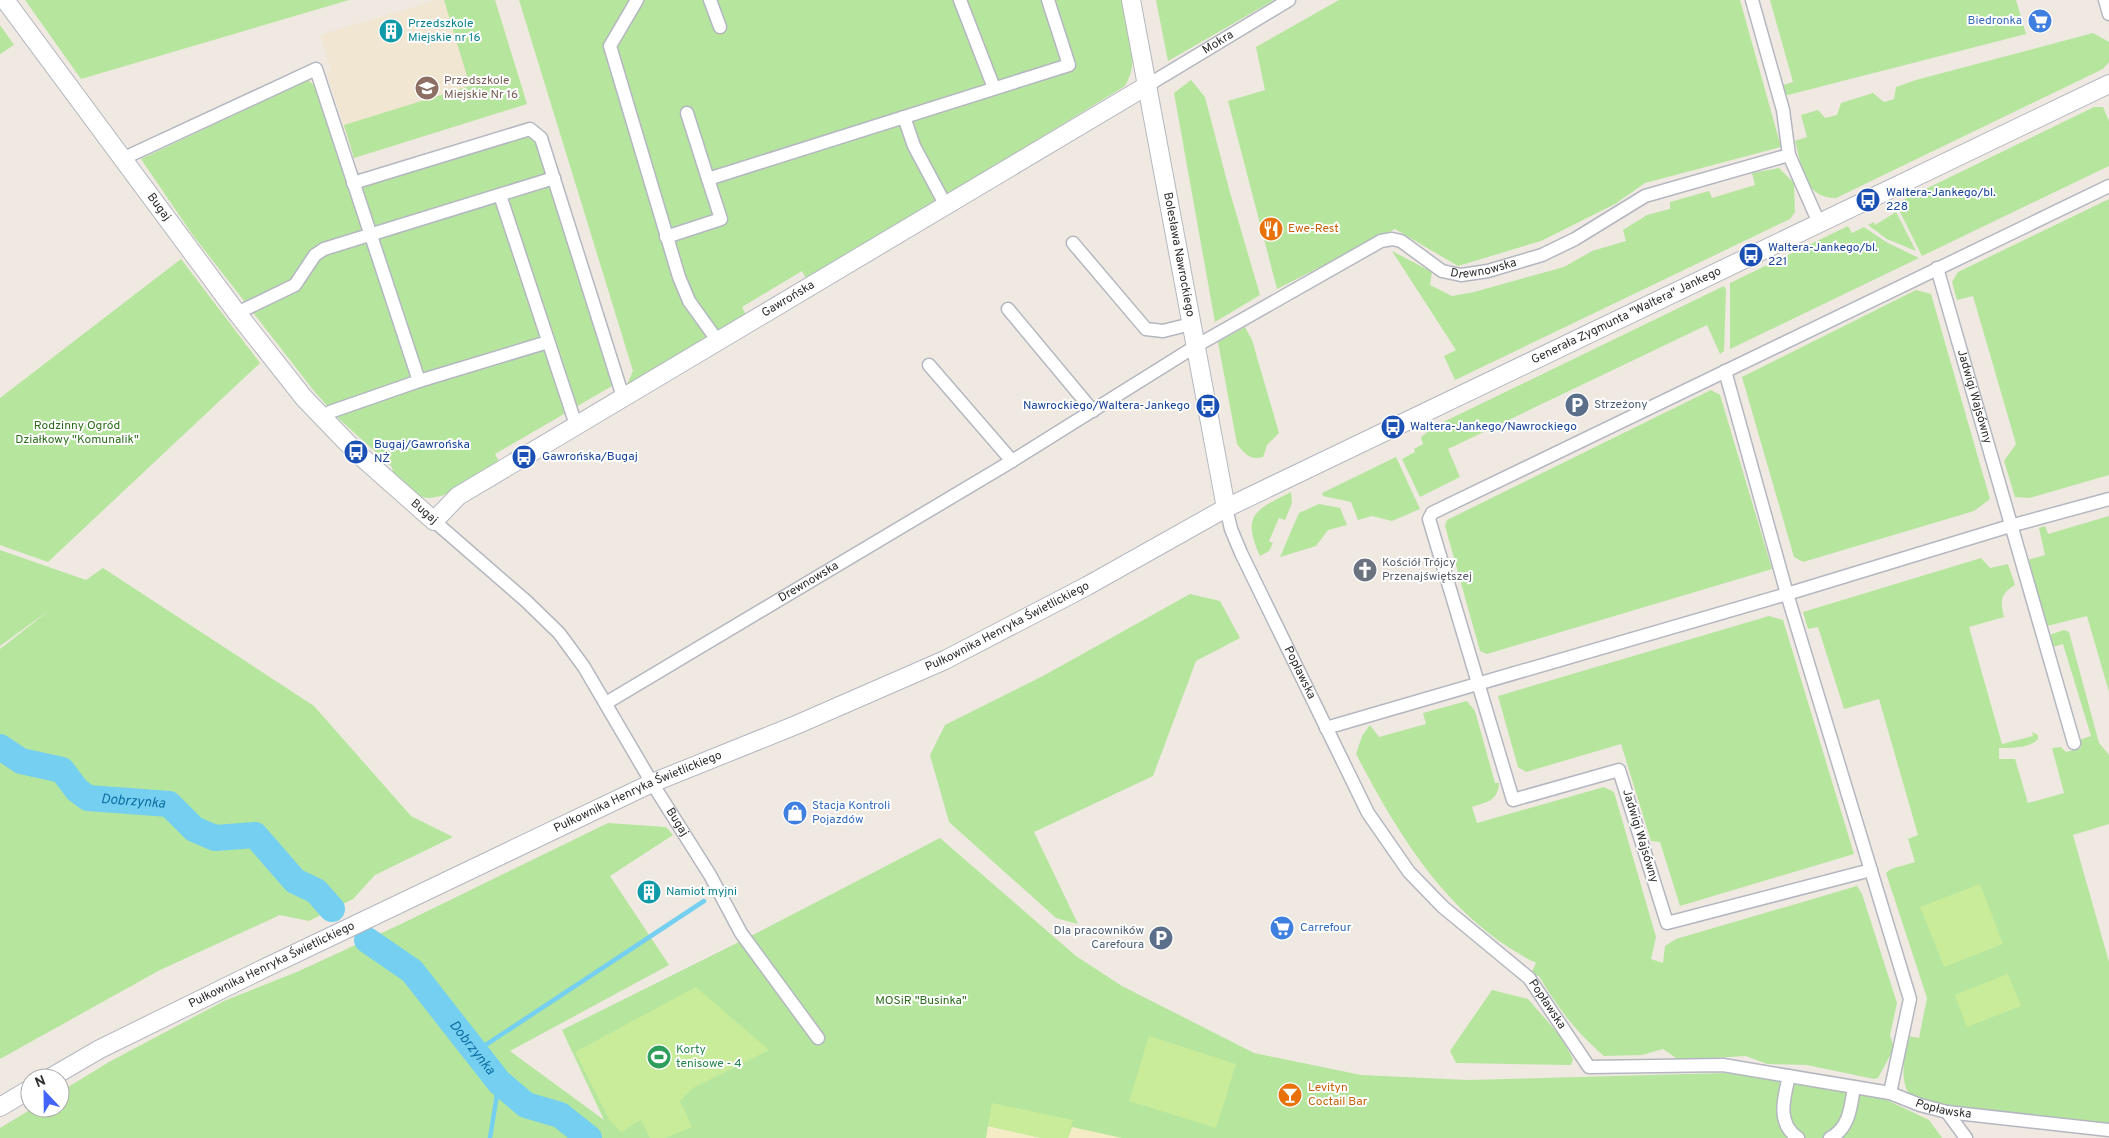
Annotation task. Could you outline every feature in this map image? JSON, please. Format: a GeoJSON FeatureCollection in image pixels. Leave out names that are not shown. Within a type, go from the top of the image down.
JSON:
{"type":"FeatureCollection","features":[{"type":"Feature","properties":{"kind":"street","name":"Bugaj"},"geometry":{"type":"LineString","coordinates":[[5,0],[237,313],[323,417],[356,452],[526,601],[559,633],[584,667],[606,703],[652,783],[710,876],[741,933],[818,1038]]}},
{"type":"Feature","properties":{"kind":"street"},"geometry":{"type":"LineString","coordinates":[[637,0],[610,46],[666,237],[689,301],[717,340]]}},
{"type":"Feature","properties":{"kind":"street"},"geometry":{"type":"LineString","coordinates":[[710,0],[720,27]]}},
{"type":"Feature","properties":{"kind":"street"},"geometry":{"type":"LineString","coordinates":[[960,0],[994,88]]}},
{"type":"Feature","properties":{"kind":"street"},"geometry":{"type":"LineString","coordinates":[[708,179],[1070,65],[1048,0]]}},
{"type":"Feature","properties":{"kind":"street","name":"Bolesława Nawrockiego"},"geometry":{"type":"LineString","coordinates":[[1131,0],[1226,508]]}},
{"type":"Feature","properties":{"kind":"street","name":"Mokra"},"geometry":{"type":"LineString","coordinates":[[1148,85],[1289,0]]}},
{"type":"Feature","properties":{"kind":"street"},"geometry":{"type":"LineString","coordinates":[[1752,0],[1783,110],[1789,155],[1819,224]]}},
{"type":"Feature","properties":{"kind":"street"},"geometry":{"type":"LineString","coordinates":[[2105,0],[2109,14]]}},
{"type":"Feature","properties":{"kind":"street"},"geometry":{"type":"LineString","coordinates":[[122,159],[316,69],[419,381]]}},
{"type":"Feature","properties":{"kind":"street","name":"Generała Zygmunta \"Waltera\" Jankego"},"geometry":{"type":"LineString","coordinates":[[1226,508],[2109,84]]}},
{"type":"Feature","properties":{"kind":"street","name":"Gawrońska"},"geometry":{"type":"LineString","coordinates":[[434,521],[458,496],[945,204],[1148,85]]}},
{"type":"Feature","properties":{"kind":"street"},"geometry":{"type":"LineString","coordinates":[[666,237],[721,219],[686,113]]}},
{"type":"Feature","properties":{"kind":"street"},"geometry":{"type":"LineString","coordinates":[[904,117],[914,146],[945,204]]}},
{"type":"Feature","properties":{"kind":"street"},"geometry":{"type":"LineString","coordinates":[[353,183],[530,130],[541,138],[623,397]]}},
{"type":"Feature","properties":{"kind":"street","name":"Drewnowska"},"geometry":{"type":"LineString","coordinates":[[606,703],[1012,461],[1196,346],[1381,241],[1392,239],[1401,241],[1442,272],[1461,275],[1488,271],[1542,255],[1575,239],[1645,196],[1789,155]]}},
{"type":"Feature","properties":{"kind":"street"},"geometry":{"type":"LineString","coordinates":[[237,313],[295,285],[315,255],[324,249],[370,233],[554,178]]}},
{"type":"Feature","properties":{"kind":"street"},"geometry":{"type":"LineString","coordinates":[[1478,683],[1429,525],[1432,513],[2109,186]]}},
{"type":"Feature","properties":{"kind":"street"},"geometry":{"type":"LineString","coordinates":[[500,195],[576,425]]}},
{"type":"Feature","properties":{"kind":"street"},"geometry":{"type":"LineString","coordinates":[[1073,243],[1146,329],[1163,332],[1191,324]]}},
{"type":"Feature","properties":{"kind":"street","name":"Jadwigi Wajsówny"},"geometry":{"type":"LineString","coordinates":[[1937,268],[2074,743]]}},
{"type":"Feature","properties":{"kind":"street"},"geometry":{"type":"LineString","coordinates":[[1008,309],[1093,411]]}},
{"type":"Feature","properties":{"kind":"street"},"geometry":{"type":"LineString","coordinates":[[323,417],[330,412],[419,381],[548,342]]}},
{"type":"Feature","properties":{"kind":"street"},"geometry":{"type":"LineString","coordinates":[[929,365],[1012,461]]}},
{"type":"Feature","properties":{"kind":"street"},"geometry":{"type":"LineString","coordinates":[[1725,371],[1787,594],[1910,999],[1890,1093]]}},
{"type":"Feature","properties":{"kind":"street"},"geometry":{"type":"LineString","coordinates":[[1326,728],[1787,594],[2010,526],[2109,499]]}},
{"type":"Feature","properties":{"kind":"street","name":"Popławska"},"geometry":{"type":"LineString","coordinates":[[1226,508],[1231,528],[1241,553],[1368,813],[1409,872],[1443,907],[1529,978],[1588,1067],[1723,1066],[1890,1093],[1920,1105],[1947,1112],[2109,1130]]}},
{"type":"Feature","properties":{"kind":"street","name":"Pułkownika Henryka Świetlickiego"},"geometry":{"type":"LineString","coordinates":[[67,1068],[100,1049],[258,971],[652,783],[796,725],[945,660],[1087,586],[1226,508]]}},
{"type":"Feature","properties":{"kind":"street","name":"Jadwigi Wajsówny"},"geometry":{"type":"LineString","coordinates":[[1478,683],[1513,800],[1619,770],[1667,923],[1871,870]]}},
{"type":"Feature","properties":{"kind":"street"},"geometry":{"type":"LineString","coordinates":[[1789,1076],[1782,1106],[1784,1121],[1790,1133],[1798,1138]]}},
{"type":"Feature","properties":{"kind":"street"},"geometry":{"type":"LineString","coordinates":[[1830,1138],[1842,1129],[1849,1116],[1854,1087]]}},
{"type":"Feature","properties":{"kind":"street"},"geometry":{"type":"LineString","coordinates":[[0,1107],[20,1095]]}},
{"type":"Feature","properties":{"kind":"street"},"geometry":{"type":"LineString","coordinates":[[1947,1112],[1966,1138]]}},
{"type":"Feature","properties":{"kind":"shaded area","name":"Przedszkole Miejskie Nr 16"},"geometry":{"type":"Polygon","coordinates":[[[437,0],[495,0],[527,104],[354,158],[327,73],[331,69],[320,35],[437,0]]]}},
{"type":"Feature","properties":{"kind":"green space"},"geometry":{"type":"Polygon","coordinates":[[[25,0],[349,0],[81,79],[25,0]]]}},
{"type":"Feature","properties":{"kind":"green space"},"geometry":{"type":"Polygon","coordinates":[[[444,0],[495,0],[527,104],[354,158],[344,125],[470,86],[444,0]]]}},
{"type":"Feature","properties":{"kind":"green space"},"geometry":{"type":"Polygon","coordinates":[[[519,0],[1122,0],[1132,44],[1132,66],[1125,86],[807,280],[802,271],[742,307],[746,315],[625,389],[633,371],[519,0]]]}},
{"type":"Feature","properties":{"kind":"green space"},"geometry":{"type":"Polygon","coordinates":[[[1156,0],[1274,0],[1168,61],[1156,0]]]}},
{"type":"Feature","properties":{"kind":"green space"},"geometry":{"type":"Polygon","coordinates":[[[1339,0],[1740,0],[1781,147],[1645,183],[1615,204],[1541,241],[1458,266],[1395,229],[1277,289],[1228,101],[1265,90],[1256,47],[1339,0]]]}},
{"type":"Feature","properties":{"kind":"green space"},"geometry":{"type":"Polygon","coordinates":[[[1770,0],[2016,0],[2026,34],[1784,96],[1780,86],[1793,82],[1770,0]]]}},
{"type":"Feature","properties":{"kind":"green space"},"geometry":{"type":"Polygon","coordinates":[[[0,25],[14,45],[0,54],[0,25]]]}},
{"type":"Feature","properties":{"kind":"green space"},"geometry":{"type":"Polygon","coordinates":[[[2093,33],[2109,42],[2109,62],[2103,69],[1836,198],[1825,197],[1810,187],[1802,170],[1795,141],[1807,137],[1801,115],[1818,110],[1825,118],[1837,115],[1841,103],[1873,93],[1884,102],[1894,99],[1896,87],[1916,80],[2093,33]]]}},
{"type":"Feature","properties":{"kind":"green space"},"geometry":{"type":"Polygon","coordinates":[[[308,80],[315,86],[349,190],[530,135],[535,138],[612,386],[495,454],[500,463],[472,481],[438,497],[428,498],[419,496],[412,491],[393,472],[392,467],[338,418],[314,391],[192,234],[141,159],[308,80]]]}},
{"type":"Feature","properties":{"kind":"green space"},"geometry":{"type":"Polygon","coordinates":[[[1191,80],[1205,97],[1260,295],[1215,322],[1174,93],[1191,80]]]}},
{"type":"Feature","properties":{"kind":"green space"},"geometry":{"type":"Polygon","coordinates":[[[2094,107],[2103,107],[2109,121],[2109,166],[1922,256],[1899,210],[1904,208],[1901,201],[2094,107]]]}},
{"type":"Feature","properties":{"kind":"green space"},"geometry":{"type":"Polygon","coordinates":[[[1779,168],[1794,183],[1795,212],[1790,219],[1455,380],[1444,356],[1456,350],[1392,251],[1432,272],[1430,285],[1452,296],[1474,292],[1564,267],[1592,251],[1626,241],[1623,230],[1647,215],[1670,209],[1670,202],[1709,191],[1712,198],[1755,185],[1752,173],[1779,168]]]}},
{"type":"Feature","properties":{"kind":"green space"},"geometry":{"type":"Polygon","coordinates":[[[2109,199],[2109,475],[2029,498],[2015,497],[2004,461],[2016,444],[1973,296],[1957,300],[1952,282],[1958,272],[2109,199]]]}},
{"type":"Feature","properties":{"kind":"green space"},"geometry":{"type":"Polygon","coordinates":[[[1896,212],[1916,251],[1887,239],[1868,225],[1874,222],[1875,225],[1896,212]]]}},
{"type":"Feature","properties":{"kind":"green space"},"geometry":{"type":"Polygon","coordinates":[[[1848,226],[1852,233],[1864,227],[1886,242],[1919,258],[1730,349],[1730,283],[1848,226]]]}},
{"type":"Feature","properties":{"kind":"green space","name":"Rodzinny Ogród Działkowy \"Komunalik\""},"geometry":{"type":"Polygon","coordinates":[[[181,259],[260,363],[48,562],[0,545],[0,398],[181,259]]]}},
{"type":"Feature","properties":{"kind":"green space"},"geometry":{"type":"Polygon","coordinates":[[[1724,286],[1726,290],[1724,351],[1720,354],[1707,325],[1448,449],[1460,477],[1420,497],[1402,459],[1415,452],[1414,449],[1423,444],[1421,437],[1435,426],[1724,286]]]}},
{"type":"Feature","properties":{"kind":"green space"},"geometry":{"type":"Polygon","coordinates":[[[1916,290],[1931,294],[1990,499],[1974,511],[1803,562],[1794,557],[1742,377],[1916,290]]]}},
{"type":"Feature","properties":{"kind":"green space"},"geometry":{"type":"Polygon","coordinates":[[[1245,327],[1252,340],[1279,433],[1267,445],[1263,457],[1258,458],[1248,455],[1237,444],[1218,342],[1245,327]]]}},
{"type":"Feature","properties":{"kind":"green space"},"geometry":{"type":"Polygon","coordinates":[[[1711,390],[1720,395],[1772,569],[1487,654],[1480,651],[1445,526],[1447,520],[1711,390]]]}},
{"type":"Feature","properties":{"kind":"green space"},"geometry":{"type":"Polygon","coordinates":[[[1396,457],[1420,509],[1392,521],[1372,516],[1358,520],[1351,502],[1323,496],[1322,493],[1396,457]]]}},
{"type":"Feature","properties":{"kind":"green space"},"geometry":{"type":"Polygon","coordinates":[[[1291,492],[1292,503],[1285,520],[1279,518],[1269,541],[1273,543],[1269,551],[1260,556],[1252,531],[1252,522],[1255,515],[1261,509],[1291,492]]]}},
{"type":"Feature","properties":{"kind":"green space"},"geometry":{"type":"Polygon","coordinates":[[[1319,504],[1340,508],[1347,525],[1328,530],[1316,546],[1280,557],[1299,513],[1319,504]]]}},
{"type":"Feature","properties":{"kind":"green space"},"geometry":{"type":"Polygon","coordinates":[[[2109,516],[2109,692],[2087,616],[2047,626],[2028,560],[2045,555],[2039,528],[2045,526],[2048,534],[2109,516]]]}},
{"type":"Feature","properties":{"kind":"green space"},"geometry":{"type":"Polygon","coordinates":[[[0,550],[86,580],[103,568],[314,706],[411,816],[453,837],[375,875],[353,899],[309,921],[280,915],[160,970],[0,1059],[0,649],[51,609],[0,646],[0,550]]]}},
{"type":"Feature","properties":{"kind":"green space"},"geometry":{"type":"Polygon","coordinates":[[[1981,558],[1990,568],[2008,564],[2015,585],[2002,598],[2004,617],[1969,627],[2002,744],[2033,736],[2032,732],[2038,735],[2038,739],[2031,744],[2020,747],[1999,748],[1999,759],[2015,759],[2028,803],[2064,793],[2052,748],[2061,747],[2066,752],[2081,748],[2079,740],[2091,736],[2063,644],[2053,647],[2049,635],[2064,630],[2069,632],[2099,743],[2109,755],[2109,824],[2073,835],[2109,962],[2109,1123],[2036,1118],[1942,1105],[1920,1100],[1909,1093],[1904,1081],[1905,1049],[1908,1036],[1919,1038],[1927,998],[1886,873],[1891,869],[1915,862],[1908,839],[1918,835],[1879,699],[1844,709],[1818,627],[1808,629],[1803,612],[1981,558]]]}},
{"type":"Feature","properties":{"kind":"green space"},"geometry":{"type":"Polygon","coordinates":[[[1190,594],[1220,601],[1240,638],[1196,661],[1153,776],[1034,832],[1078,924],[1056,918],[949,822],[930,755],[945,725],[1043,676],[1190,594]]]}},
{"type":"Feature","properties":{"kind":"green space"},"geometry":{"type":"Polygon","coordinates":[[[1769,616],[1783,620],[1854,854],[1680,906],[1660,842],[1651,841],[1621,744],[1526,772],[1518,767],[1498,696],[1769,616]]]}},
{"type":"Feature","properties":{"kind":"green space"},"geometry":{"type":"Polygon","coordinates":[[[1467,701],[1475,711],[1495,783],[1499,783],[1496,794],[1491,800],[1472,807],[1477,823],[1604,787],[1614,792],[1656,937],[1651,959],[1663,963],[1665,946],[1676,939],[1857,886],[1862,894],[1897,1003],[1890,1035],[1894,1048],[1878,1078],[1874,1079],[1807,1065],[1767,1064],[1746,1056],[1679,1060],[1663,1049],[1642,1055],[1604,1056],[1594,1047],[1568,1019],[1539,976],[1531,974],[1536,963],[1505,945],[1477,924],[1452,900],[1430,873],[1390,815],[1356,754],[1362,736],[1370,725],[1379,737],[1426,724],[1423,713],[1467,701]]]}},
{"type":"Feature","properties":{"kind":"green space","name":"MOSiR \"Businka\""},"geometry":{"type":"Polygon","coordinates":[[[608,823],[666,827],[673,835],[610,876],[669,965],[510,1051],[604,1120],[562,1030],[743,940],[940,838],[1076,956],[1122,986],[1254,1053],[1361,1075],[1467,1080],[1725,1073],[1870,1092],[1929,1120],[1942,1138],[0,1138],[0,1128],[20,1116],[20,1118],[70,1118],[70,1086],[109,1062],[224,1001],[299,971],[401,924],[608,823]]]}},
{"type":"Feature","properties":{"kind":"green space"},"geometry":{"type":"Polygon","coordinates":[[[1980,884],[2003,944],[1944,967],[1920,907],[1980,884]]]}},
{"type":"Feature","properties":{"kind":"green space"},"geometry":{"type":"Polygon","coordinates":[[[2008,974],[2021,1006],[1967,1027],[1955,995],[2008,974]]]}},
{"type":"Feature","properties":{"kind":"green space","name":"Korty tenisowe - 4"},"geometry":{"type":"Polygon","coordinates":[[[696,987],[769,1050],[693,1088],[680,1101],[692,1127],[665,1138],[650,1138],[641,1120],[621,1132],[610,1121],[575,1052],[696,987]]]}},
{"type":"Feature","properties":{"kind":"green space"},"geometry":{"type":"Polygon","coordinates":[[[1492,990],[1528,999],[1562,1038],[1573,1059],[1571,1065],[1456,1063],[1450,1051],[1492,990]]]}},
{"type":"Feature","properties":{"kind":"green space"},"geometry":{"type":"Polygon","coordinates":[[[1149,1036],[1236,1064],[1216,1128],[1129,1101],[1149,1036]]]}},
{"type":"Feature","properties":{"kind":"green space"},"geometry":{"type":"Polygon","coordinates":[[[992,1103],[1073,1120],[1068,1138],[1042,1138],[988,1126],[992,1103]]]}},
{"type":"Feature","properties":{"kind":"sand"},"geometry":{"type":"Polygon","coordinates":[[[988,1126],[1042,1138],[986,1138],[988,1126]]]}},
{"type":"Feature","properties":{"kind":"sand"},"geometry":{"type":"Polygon","coordinates":[[[1072,1127],[1122,1138],[1068,1138],[1072,1127]]]}},
{"type":"Feature","properties":{"kind":"waterway","name":"Dobrzynka"},"geometry":{"type":"LineString","coordinates":[[0,747],[21,761],[62,770],[77,790],[88,798],[169,804],[194,829],[215,838],[255,835],[295,881],[316,891],[332,909]]}},
{"type":"Feature","properties":{"kind":"waterway"},"geometry":{"type":"LineString","coordinates":[[475,1052],[704,901]]}},
{"type":"Feature","properties":{"kind":"waterway","name":"Dobrzynka"},"geometry":{"type":"LineString","coordinates":[[367,940],[412,971],[499,1082],[526,1105],[560,1115],[589,1138]]}},
{"type":"Feature","properties":{"kind":"waterway"},"geometry":{"type":"LineString","coordinates":[[490,1138],[499,1082]]}},
{"type":"Feature","properties":{"kind":"place","name":"Biedronka"},"geometry":{"type":"Point","coordinates":[2040,21]}},
{"type":"Feature","properties":{"kind":"place","name":"Przedszkole Miejskie nr 16"},"geometry":{"type":"Point","coordinates":[391,31]}},
{"type":"Feature","properties":{"kind":"place","name":"Przedszkole Miejskie Nr 16"},"geometry":{"type":"Point","coordinates":[427,88]}},
{"type":"Feature","properties":{"kind":"place","name":"Waltera-Jankego/bl. 228"},"geometry":{"type":"Point","coordinates":[1868,200]}},
{"type":"Feature","properties":{"kind":"place","name":"Ewe-Rest"},"geometry":{"type":"Point","coordinates":[1271,229]}},
{"type":"Feature","properties":{"kind":"place","name":"Waltera-Jankego/bl. 221"},"geometry":{"type":"Point","coordinates":[1751,255]}},
{"type":"Feature","properties":{"kind":"place","name":"Strzeżony"},"geometry":{"type":"Point","coordinates":[1577,405]}},
{"type":"Feature","properties":{"kind":"place","name":"Nawrockiego/Waltera-Jankego"},"geometry":{"type":"Point","coordinates":[1208,406]}},
{"type":"Feature","properties":{"kind":"place","name":"Waltera-Jankego/Nawrockiego"},"geometry":{"type":"Point","coordinates":[1393,427]}},
{"type":"Feature","properties":{"kind":"place","name":"Bugaj/Gawrońska NŻ"},"geometry":{"type":"Point","coordinates":[356,452]}},
{"type":"Feature","properties":{"kind":"place","name":"Gawrońska/Bugaj"},"geometry":{"type":"Point","coordinates":[524,457]}},
{"type":"Feature","properties":{"kind":"place","name":"Kościół Trójcy Przenajświętszej"},"geometry":{"type":"Point","coordinates":[1365,570]}},
{"type":"Feature","properties":{"kind":"place","name":"Stacja Kontroli Pojazdów"},"geometry":{"type":"Point","coordinates":[795,813]}},
{"type":"Feature","properties":{"kind":"place","name":"Namiot myjni"},"geometry":{"type":"Point","coordinates":[649,892]}},
{"type":"Feature","properties":{"kind":"place","name":"Carrefour"},"geometry":{"type":"Point","coordinates":[1282,928]}},
{"type":"Feature","properties":{"kind":"place","name":"Dla pracowników Carefoura"},"geometry":{"type":"Point","coordinates":[1161,938]}},
{"type":"Feature","properties":{"kind":"place","name":"Korty tenisowe - 4"},"geometry":{"type":"Point","coordinates":[659,1057]}},
{"type":"Feature","properties":{"kind":"place","name":"Levityn Coctail Bar"},"geometry":{"type":"Point","coordinates":[1290,1095]}}]}
